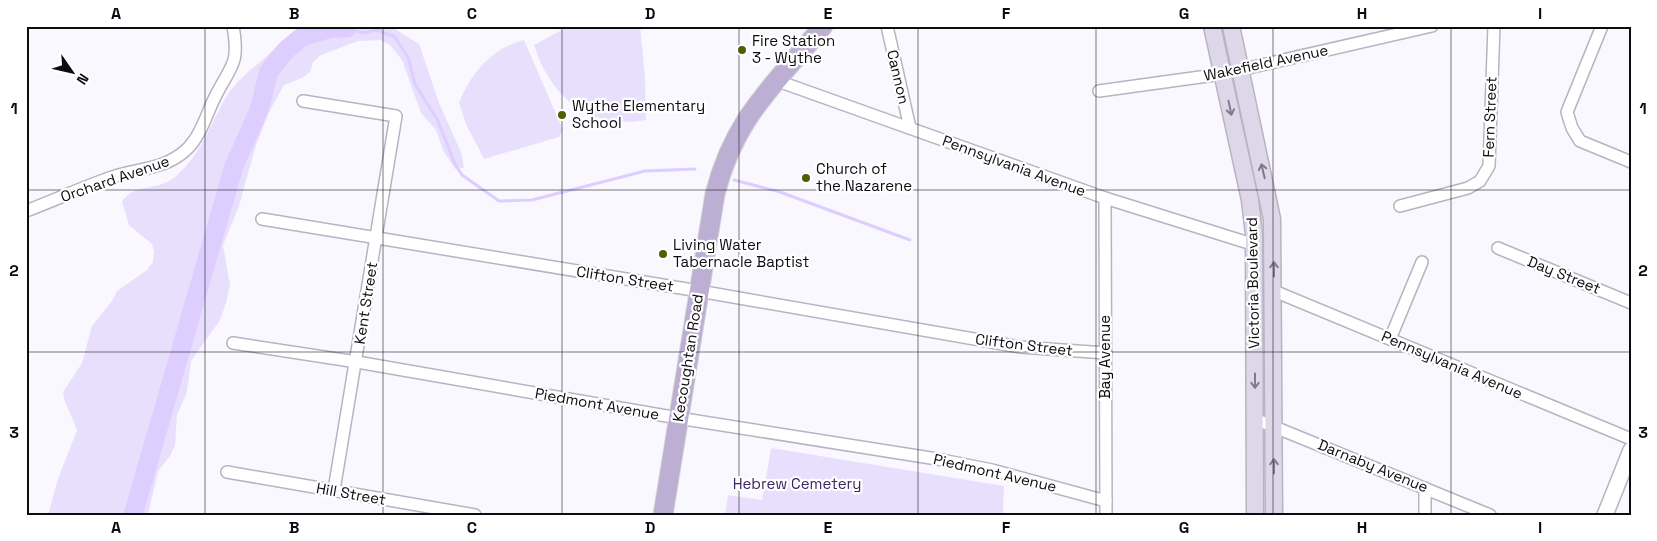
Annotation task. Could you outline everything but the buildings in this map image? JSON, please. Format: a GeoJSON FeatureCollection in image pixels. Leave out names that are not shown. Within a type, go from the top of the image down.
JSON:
{"type":"FeatureCollection","features":[{"type":"Feature","properties":{"kind":"main road","name":"Kecoughtan Road"},"geometry":{"type":"LineString","coordinates":[[663,515],[715,194],[721,168],[745,120],[775,80],[823,26]]}},
{"type":"Feature","properties":{"kind":"main road","name":"Victoria Boulevard"},"geometry":{"type":"LineString","coordinates":[[1212,26],[1250,200],[1255,245],[1256,515]]}},
{"type":"Feature","properties":{"kind":"main road","name":"Victoria Boulevard"},"geometry":{"type":"LineString","coordinates":[[1231,26],[1272,218],[1274,291],[1274,515]]}},
{"type":"Feature","properties":{"kind":"street","name":"Orchard Avenue"},"geometry":{"type":"LineString","coordinates":[[26,211],[110,178],[161,166],[187,150],[198,136],[217,94],[234,66],[236,52],[233,26]]}},
{"type":"Feature","properties":{"kind":"street","name":"Cannon"},"geometry":{"type":"LineString","coordinates":[[887,26],[910,128]]}},
{"type":"Feature","properties":{"kind":"street","name":"Wakefield Avenue"},"geometry":{"type":"LineString","coordinates":[[1099,91],[1222,74],[1432,26]]}},
{"type":"Feature","properties":{"kind":"street","name":"Fern Street"},"geometry":{"type":"LineString","coordinates":[[1400,206],[1468,188],[1480,181],[1489,166],[1494,26]]}},
{"type":"Feature","properties":{"kind":"street"},"geometry":{"type":"LineString","coordinates":[[1602,26],[1566,112],[1572,128],[1580,141],[1631,162]]}},
{"type":"Feature","properties":{"kind":"street","name":"Pennsylvania Avenue"},"geometry":{"type":"LineString","coordinates":[[775,80],[1105,198],[1255,245]]}},
{"type":"Feature","properties":{"kind":"street","name":"Kent Street"},"geometry":{"type":"LineString","coordinates":[[303,101],[396,116],[357,362],[334,490]]}},
{"type":"Feature","properties":{"kind":"street","name":"Bay Avenue"},"geometry":{"type":"LineString","coordinates":[[1105,198],[1106,515]]}},
{"type":"Feature","properties":{"kind":"street","name":"Clifton Street"},"geometry":{"type":"LineString","coordinates":[[262,219],[699,291],[1020,347],[1106,353]]}},
{"type":"Feature","properties":{"kind":"street","name":"Day Street"},"geometry":{"type":"LineString","coordinates":[[1498,248],[1631,303]]}},
{"type":"Feature","properties":{"kind":"street"},"geometry":{"type":"LineString","coordinates":[[1390,339],[1422,262]]}},
{"type":"Feature","properties":{"kind":"street","name":"Pennsylvania Avenue"},"geometry":{"type":"LineString","coordinates":[[1274,291],[1631,439]]}},
{"type":"Feature","properties":{"kind":"street","name":"Piedmont Avenue"},"geometry":{"type":"LineString","coordinates":[[233,343],[357,362],[678,418],[937,459],[992,470],[1106,501]]}},
{"type":"Feature","properties":{"kind":"street","name":"Darnaby Avenue"},"geometry":{"type":"LineString","coordinates":[[1255,419],[1490,515]]}},
{"type":"Feature","properties":{"kind":"street"},"geometry":{"type":"LineString","coordinates":[[1607,514],[1631,450]]}},
{"type":"Feature","properties":{"kind":"street","name":"Hill Street"},"geometry":{"type":"LineString","coordinates":[[227,472],[334,490],[412,510],[475,515]]}},
{"type":"Feature","properties":{"kind":"street"},"geometry":{"type":"LineString","coordinates":[[1424,488],[1425,515]]}},
{"type":"Feature","properties":{"kind":"green space"},"geometry":{"type":"Polygon","coordinates":[[[302,26],[390,26],[419,44],[439,103],[461,152],[464,168],[455,169],[443,150],[436,130],[421,113],[402,60],[390,45],[380,40],[358,41],[321,55],[313,62],[310,72],[302,78],[284,85],[269,112],[255,148],[239,206],[223,245],[230,285],[226,303],[220,320],[191,361],[187,392],[177,415],[175,445],[170,456],[158,471],[148,515],[48,515],[58,479],[77,430],[63,392],[82,363],[92,326],[112,301],[117,291],[147,270],[153,262],[154,252],[152,244],[129,225],[122,202],[127,196],[139,189],[162,184],[175,177],[192,159],[226,97],[235,85],[283,40],[302,26]]]}},
{"type":"Feature","properties":{"kind":"green space"},"geometry":{"type":"Polygon","coordinates":[[[569,26],[640,26],[645,77],[646,120],[625,122],[607,120],[575,106],[561,94],[541,64],[534,45],[569,26]]]}},
{"type":"Feature","properties":{"kind":"green space"},"geometry":{"type":"Polygon","coordinates":[[[524,40],[563,130],[559,137],[484,159],[466,124],[459,103],[476,72],[484,63],[502,49],[524,40]]]}},
{"type":"Feature","properties":{"kind":"green space","name":"Hebrew Cemetery"},"geometry":{"type":"Polygon","coordinates":[[[771,448],[1004,486],[1003,515],[725,515],[728,495],[762,500],[771,448]]]}},
{"type":"Feature","properties":{"kind":"waterway"},"geometry":{"type":"LineString","coordinates":[[133,515],[234,166],[259,110],[269,71],[287,49],[302,37],[332,28],[347,28]]}},
{"type":"Feature","properties":{"kind":"waterway"},"geometry":{"type":"LineString","coordinates":[[347,28],[363,33],[377,30],[395,37],[408,57],[415,84],[438,121],[455,164],[462,175],[499,201],[532,200],[645,171],[695,169]]}},
{"type":"Feature","properties":{"kind":"waterway"},"geometry":{"type":"LineString","coordinates":[[734,180],[780,192],[910,240]]}},
{"type":"Feature","properties":{"kind":"place","name":"Fire Station 3 - Wythe"},"geometry":{"type":"Point","coordinates":[742,50]}},
{"type":"Feature","properties":{"kind":"place","name":"Wythe Elementary School"},"geometry":{"type":"Point","coordinates":[562,115]}},
{"type":"Feature","properties":{"kind":"place","name":"Church of the Nazarene"},"geometry":{"type":"Point","coordinates":[806,178]}},
{"type":"Feature","properties":{"kind":"place","name":"Living Water Tabernacle Baptist"},"geometry":{"type":"Point","coordinates":[663,254]}}]}
